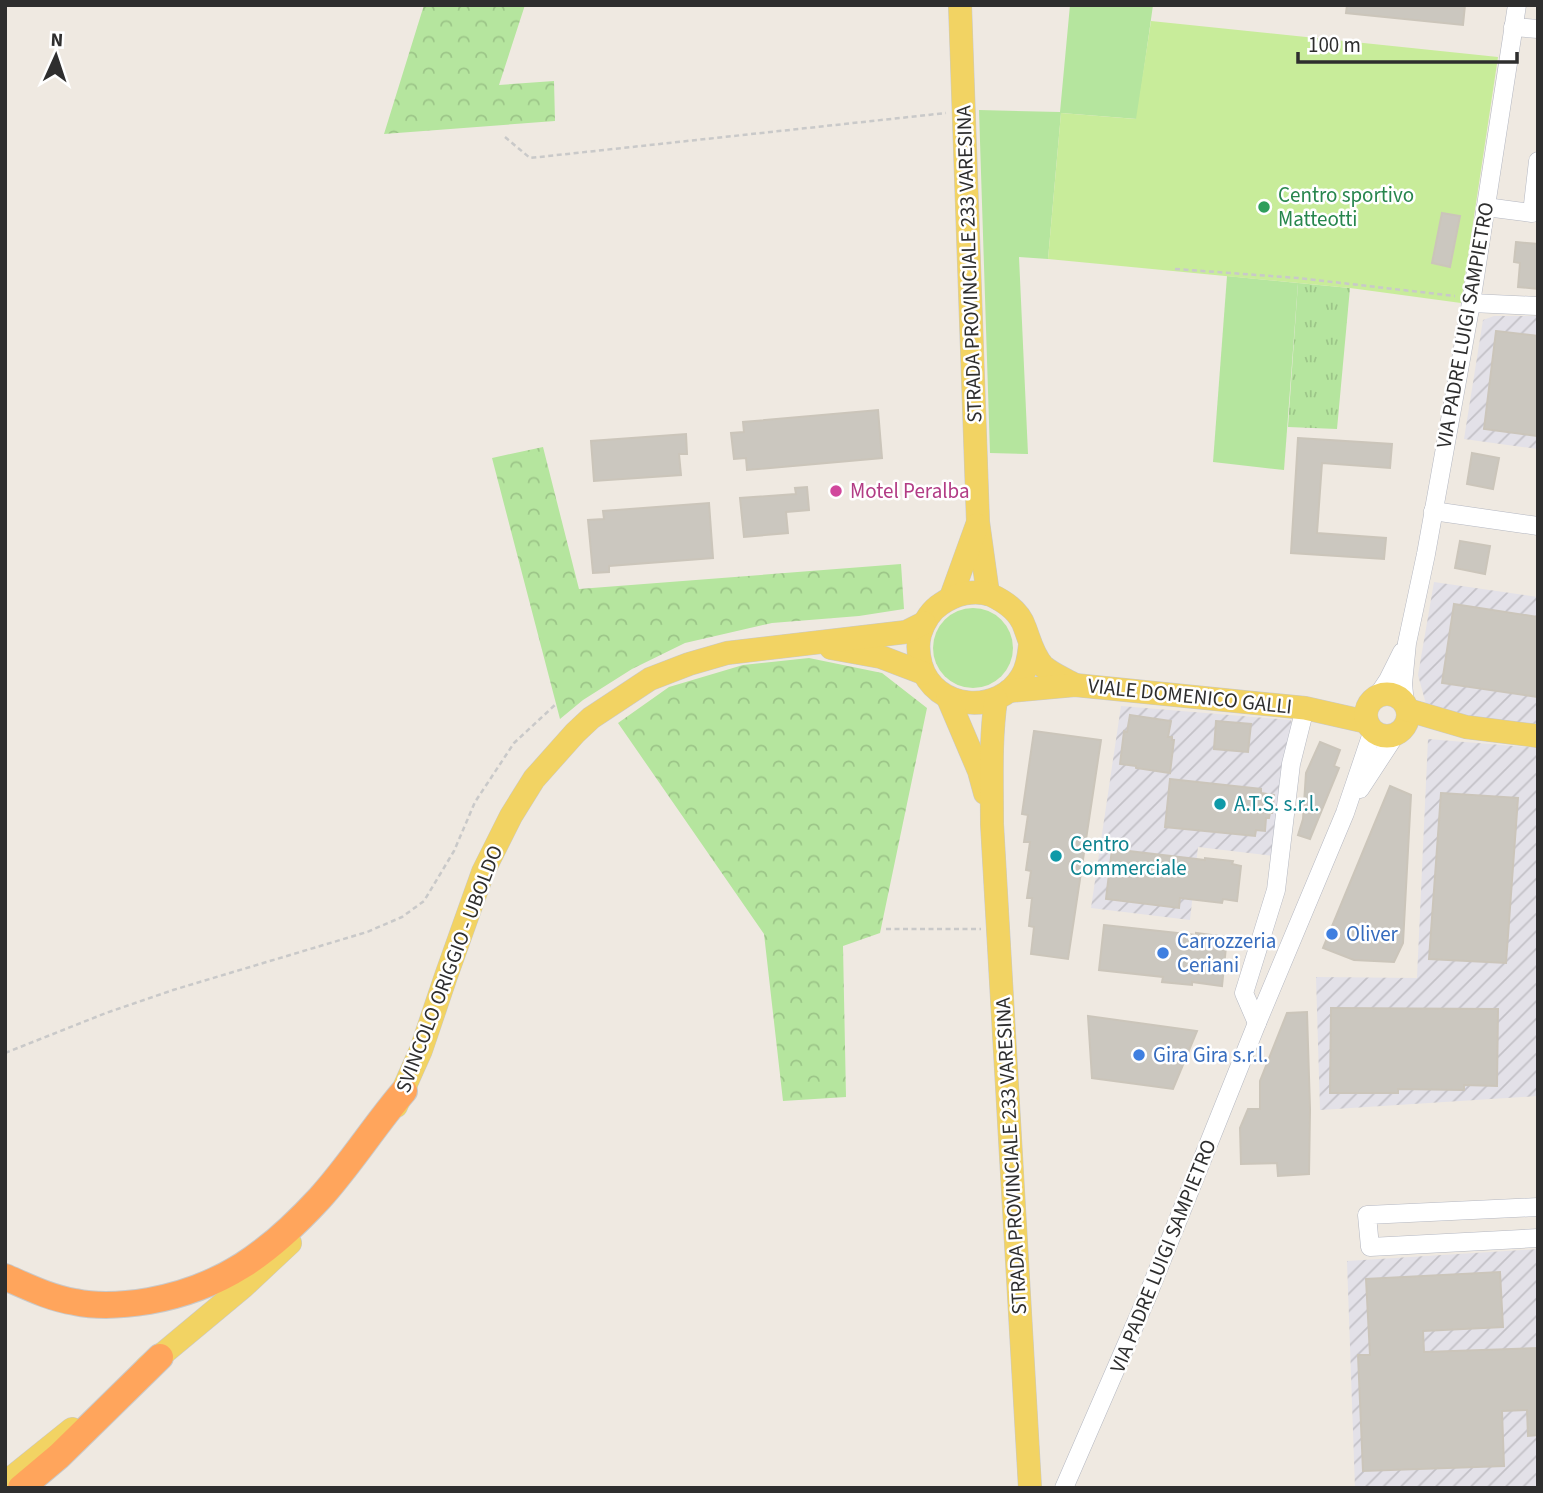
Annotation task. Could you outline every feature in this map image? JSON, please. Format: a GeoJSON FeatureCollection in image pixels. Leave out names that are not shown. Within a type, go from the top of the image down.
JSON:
{"type":"FeatureCollection","features":[{"type":"Feature","properties":{"kind":"highway"},"geometry":{"type":"LineString","coordinates":[[5,1277],[43,1294],[76,1303],[105,1305],[136,1304],[170,1298],[218,1280],[265,1251],[318,1199],[404,1091]]}},
{"type":"Feature","properties":{"kind":"highway"},"geometry":{"type":"LineString","coordinates":[[21,1488],[160,1357]]}},
{"type":"Feature","properties":{"kind":"main road","name":"STRADA PROVINCIALE 233 VARESINA"},"geometry":{"type":"LineString","coordinates":[[960,5],[978,522],[988,594]]}},
{"type":"Feature","properties":{"kind":"main road","name":"STRADA PROVINCIALE 233 VARESINA"},"geometry":{"type":"LineString","coordinates":[[951,597],[978,522]]}},
{"type":"Feature","properties":{"kind":"main road"},"geometry":{"type":"LineString","coordinates":[[970,592],[988,594],[1014,609],[1025,625],[1030,645],[1029,657],[1022,676],[1003,695],[986,702],[967,704],[948,698],[934,688],[923,673],[918,655],[918,640],[924,623],[935,608],[951,597],[970,592]]}},
{"type":"Feature","properties":{"kind":"main road","name":"SVINCOLO ORIGGIO - UBOLDO"},"geometry":{"type":"LineString","coordinates":[[5,1483],[243,1287],[319,1215],[352,1176],[372,1149],[404,1091],[483,872],[511,816],[547,763],[592,718],[650,679],[727,653],[906,632],[924,623]]}},
{"type":"Feature","properties":{"kind":"main road","name":"SVINCOLO ORIGGIO - UBOLDO"},"geometry":{"type":"LineString","coordinates":[[807,644],[881,657],[923,673]]}},
{"type":"Feature","properties":{"kind":"main road","name":"VIALE DOMENICO GALLI"},"geometry":{"type":"LineString","coordinates":[[1030,645],[1042,665],[1075,685]]}},
{"type":"Feature","properties":{"kind":"main road","name":"VIALE DOMENICO GALLI"},"geometry":{"type":"LineString","coordinates":[[1003,695],[1075,685],[1372,713]]}},
{"type":"Feature","properties":{"kind":"main road"},"geometry":{"type":"LineString","coordinates":[[1466,727],[1384,736],[1372,713],[1388,694],[1395,695],[1406,707],[1466,727],[1538,736]]}},
{"type":"Feature","properties":{"kind":"main road","name":"STRADA PROVINCIALE 233 VARESINA"},"geometry":{"type":"LineString","coordinates":[[1003,695],[993,720],[992,824],[1030,1488]]}},
{"type":"Feature","properties":{"kind":"main road","name":"STRADA PROVINCIALE 233 VARESINA"},"geometry":{"type":"LineString","coordinates":[[948,698],[979,771],[992,824]]}},
{"type":"Feature","properties":{"kind":"main road"},"geometry":{"type":"LineString","coordinates":[[1396,734],[1405,727],[1408,716],[1406,707]]}},
{"type":"Feature","properties":{"kind":"street","name":"VIA PADRE LUIGI SAMPIETRO"},"geometry":{"type":"LineString","coordinates":[[1406,707],[1403,684],[1407,643],[1471,303],[1517,5]]}},
{"type":"Feature","properties":{"kind":"street"},"geometry":{"type":"LineString","coordinates":[[1513,27],[1538,29]]}},
{"type":"Feature","properties":{"kind":"street"},"geometry":{"type":"LineString","coordinates":[[1486,207],[1532,213],[1538,161]]}},
{"type":"Feature","properties":{"kind":"street"},"geometry":{"type":"LineString","coordinates":[[1471,303],[1538,306]]}},
{"type":"Feature","properties":{"kind":"street"},"geometry":{"type":"LineString","coordinates":[[1433,512],[1538,526]]}},
{"type":"Feature","properties":{"kind":"street","name":"VIA PADRE LUIGI SAMPIETRO"},"geometry":{"type":"LineString","coordinates":[[1064,1488],[1182,1211],[1345,813],[1372,713],[1407,643]]}},
{"type":"Feature","properties":{"kind":"street"},"geometry":{"type":"LineString","coordinates":[[1257,1023],[1244,993],[1276,890],[1291,764],[1306,708]]}},
{"type":"Feature","properties":{"kind":"street","name":"VIA PADRE LUIGI SAMPIETRO"},"geometry":{"type":"LineString","coordinates":[[1345,813],[1396,734]]}},
{"type":"Feature","properties":{"kind":"street"},"geometry":{"type":"LineString","coordinates":[[1538,1207],[1367,1215],[1370,1247],[1538,1238]]}},
{"type":"Feature","properties":{"kind":"path"},"geometry":{"type":"LineString","coordinates":[[505,137],[530,158],[964,111]]}},
{"type":"Feature","properties":{"kind":"path"},"geometry":{"type":"LineString","coordinates":[[1175,269],[1298,278],[1448,295],[1461,297],[1471,303]]}},
{"type":"Feature","properties":{"kind":"path"},"geometry":{"type":"LineString","coordinates":[[5,1053],[120,1008],[367,932],[402,917],[424,901],[454,852],[475,802],[514,743],[556,704]]}},
{"type":"Feature","properties":{"kind":"path"},"geometry":{"type":"LineString","coordinates":[[886,929],[998,929]]}},
{"type":"Feature","properties":{"kind":"shaded area"},"geometry":{"type":"Polygon","coordinates":[[[1494,316],[1538,316],[1538,449],[1464,439],[1483,320],[1494,316]]]}},
{"type":"Feature","properties":{"kind":"shaded area"},"geometry":{"type":"Polygon","coordinates":[[[1434,582],[1538,597],[1538,725],[1441,715],[1426,704],[1418,675],[1434,582]]]}},
{"type":"Feature","properties":{"kind":"shaded area"},"geometry":{"type":"Polygon","coordinates":[[[1121,706],[1291,720],[1295,733],[1275,856],[1198,847],[1190,920],[1091,908],[1121,706]]]}},
{"type":"Feature","properties":{"kind":"shaded area"},"geometry":{"type":"Polygon","coordinates":[[[1428,739],[1538,748],[1538,1096],[1320,1110],[1316,977],[1417,978],[1428,739]]]}},
{"type":"Feature","properties":{"kind":"shaded area"},"geometry":{"type":"Polygon","coordinates":[[[1538,1249],[1538,1488],[1355,1488],[1347,1261],[1538,1249]]]}},
{"type":"Feature","properties":{"kind":"green space"},"geometry":{"type":"Polygon","coordinates":[[[424,5],[525,5],[499,85],[554,81],[555,121],[384,134],[424,5]]]}},
{"type":"Feature","properties":{"kind":"green space"},"geometry":{"type":"Polygon","coordinates":[[[1070,5],[1153,5],[1137,119],[1061,113],[1048,259],[1019,257],[1028,454],[990,453],[979,110],[1060,112],[1070,5]]]}},
{"type":"Feature","properties":{"kind":"green space","name":"Centro sportivo Matteotti"},"geometry":{"type":"Polygon","coordinates":[[[1151,21],[1498,57],[1461,303],[1350,288],[1048,259],[1061,113],[1136,119],[1151,21]]]}},
{"type":"Feature","properties":{"kind":"green space"},"geometry":{"type":"Polygon","coordinates":[[[1227,276],[1298,283],[1284,470],[1213,462],[1227,276]]]}},
{"type":"Feature","properties":{"kind":"green space"},"geometry":{"type":"Polygon","coordinates":[[[1298,283],[1350,288],[1337,429],[1288,427],[1298,283]]]}},
{"type":"Feature","properties":{"kind":"green space"},"geometry":{"type":"Polygon","coordinates":[[[543,447],[579,589],[901,564],[904,609],[859,616],[772,623],[685,643],[632,669],[583,700],[560,719],[492,458],[543,447]]]}},
{"type":"Feature","properties":{"kind":"green space"},"geometry":{"type":"Polygon","coordinates":[[[973,608],[988,611],[1001,620],[1010,633],[1013,648],[1010,663],[1001,676],[988,685],[973,688],[958,685],[945,676],[936,663],[933,648],[936,633],[945,620],[958,611],[973,608]]]}},
{"type":"Feature","properties":{"kind":"green space"},"geometry":{"type":"Polygon","coordinates":[[[809,658],[882,673],[927,708],[880,933],[843,946],[846,1097],[783,1101],[764,934],[618,723],[669,687],[743,665],[809,658]]]}},
{"type":"Feature","properties":{"kind":"building"},"geometry":{"type":"Polygon","coordinates":[[[1347,5],[1465,5],[1463,25],[1346,13],[1347,5]]]}},
{"type":"Feature","properties":{"kind":"building"},"geometry":{"type":"Polygon","coordinates":[[[1442,213],[1460,216],[1450,267],[1432,263],[1442,213]]]}},
{"type":"Feature","properties":{"kind":"building"},"geometry":{"type":"Polygon","coordinates":[[[1516,242],[1538,244],[1538,289],[1518,287],[1520,263],[1514,262],[1516,242]]]}},
{"type":"Feature","properties":{"kind":"building"},"geometry":{"type":"Polygon","coordinates":[[[1496,331],[1538,336],[1538,436],[1484,429],[1496,331]]]}},
{"type":"Feature","properties":{"kind":"building"},"geometry":{"type":"Polygon","coordinates":[[[878,410],[882,458],[747,470],[746,458],[734,459],[731,433],[744,432],[743,422],[878,410]]]}},
{"type":"Feature","properties":{"kind":"building"},"geometry":{"type":"Polygon","coordinates":[[[686,434],[687,454],[679,454],[681,475],[594,481],[591,441],[686,434]]]}},
{"type":"Feature","properties":{"kind":"building"},"geometry":{"type":"Polygon","coordinates":[[[1298,438],[1392,444],[1390,468],[1322,463],[1317,533],[1386,538],[1384,559],[1291,553],[1298,438]]]}},
{"type":"Feature","properties":{"kind":"building"},"geometry":{"type":"Polygon","coordinates":[[[1472,453],[1499,458],[1493,489],[1467,484],[1472,453]]]}},
{"type":"Feature","properties":{"kind":"building"},"geometry":{"type":"Polygon","coordinates":[[[807,487],[809,510],[786,512],[788,533],[744,537],[740,498],[796,494],[795,488],[807,487]]]}},
{"type":"Feature","properties":{"kind":"building"},"geometry":{"type":"Polygon","coordinates":[[[709,503],[713,558],[609,566],[609,572],[593,573],[588,520],[604,519],[603,511],[709,503]]]}},
{"type":"Feature","properties":{"kind":"building"},"geometry":{"type":"Polygon","coordinates":[[[1460,541],[1490,546],[1485,574],[1455,568],[1460,541]]]}},
{"type":"Feature","properties":{"kind":"building"},"geometry":{"type":"Polygon","coordinates":[[[1454,604],[1538,617],[1538,697],[1442,683],[1454,604]]]}},
{"type":"Feature","properties":{"kind":"building"},"geometry":{"type":"Polygon","coordinates":[[[1130,715],[1171,721],[1168,737],[1174,740],[1170,773],[1120,764],[1124,731],[1127,732],[1130,715]]]}},
{"type":"Feature","properties":{"kind":"building"},"geometry":{"type":"Polygon","coordinates":[[[1216,721],[1251,724],[1248,752],[1214,749],[1216,721]]]}},
{"type":"Feature","properties":{"kind":"building","name":"Centro Commerciale"},"geometry":{"type":"Polygon","coordinates":[[[1034,731],[1101,740],[1068,959],[1031,954],[1034,927],[1029,926],[1032,898],[1027,898],[1031,871],[1026,870],[1030,842],[1024,842],[1028,815],[1022,814],[1034,731]]]}},
{"type":"Feature","properties":{"kind":"building"},"geometry":{"type":"Polygon","coordinates":[[[1320,742],[1340,750],[1334,766],[1339,768],[1310,839],[1298,835],[1303,819],[1306,773],[1320,742]]]}},
{"type":"Feature","properties":{"kind":"building","name":"A.T.S. s.r.l."},"geometry":{"type":"Polygon","coordinates":[[[1170,779],[1261,789],[1261,793],[1274,795],[1272,813],[1266,818],[1265,831],[1256,830],[1255,836],[1165,827],[1170,779]]]}},
{"type":"Feature","properties":{"kind":"building"},"geometry":{"type":"Polygon","coordinates":[[[1390,786],[1411,795],[1403,943],[1394,962],[1354,960],[1323,948],[1390,786]]]}},
{"type":"Feature","properties":{"kind":"building"},"geometry":{"type":"Polygon","coordinates":[[[1441,793],[1518,798],[1506,963],[1429,959],[1441,793]]]}},
{"type":"Feature","properties":{"kind":"building"},"geometry":{"type":"Polygon","coordinates":[[[1112,849],[1233,861],[1232,864],[1241,866],[1237,901],[1223,899],[1222,903],[1180,898],[1179,908],[1106,899],[1112,849]]]}},
{"type":"Feature","properties":{"kind":"building","name":"Carrozzeria Ceriani"},"geometry":{"type":"Polygon","coordinates":[[[1104,925],[1227,937],[1222,986],[1162,982],[1163,977],[1099,970],[1104,925]]]}},
{"type":"Feature","properties":{"kind":"building"},"geometry":{"type":"Polygon","coordinates":[[[1331,1008],[1498,1009],[1497,1086],[1464,1085],[1464,1090],[1398,1089],[1398,1093],[1330,1093],[1331,1008]]]}},
{"type":"Feature","properties":{"kind":"building"},"geometry":{"type":"Polygon","coordinates":[[[1307,1012],[1309,1174],[1278,1176],[1277,1163],[1241,1164],[1240,1128],[1248,1109],[1260,1109],[1260,1081],[1287,1013],[1307,1012]]]}},
{"type":"Feature","properties":{"kind":"building","name":"Gira Gira s.r.l."},"geometry":{"type":"Polygon","coordinates":[[[1088,1016],[1197,1031],[1173,1089],[1092,1078],[1088,1016]]]}},
{"type":"Feature","properties":{"kind":"building"},"geometry":{"type":"Polygon","coordinates":[[[1500,1272],[1503,1327],[1423,1331],[1424,1352],[1538,1348],[1538,1435],[1528,1436],[1527,1410],[1502,1411],[1504,1466],[1363,1471],[1358,1355],[1370,1355],[1366,1279],[1500,1272]]]}},
{"type":"Feature","properties":{"kind":"place","name":"Centro sportivo Matteotti"},"geometry":{"type":"Point","coordinates":[1264,207]}},
{"type":"Feature","properties":{"kind":"place","name":"Motel Peralba"},"geometry":{"type":"Point","coordinates":[836,491]}},
{"type":"Feature","properties":{"kind":"place","name":"A.T.S. s.r.l."},"geometry":{"type":"Point","coordinates":[1220,804]}},
{"type":"Feature","properties":{"kind":"place","name":"Centro Commerciale"},"geometry":{"type":"Point","coordinates":[1056,856]}},
{"type":"Feature","properties":{"kind":"place","name":"Oliver"},"geometry":{"type":"Point","coordinates":[1332,934]}},
{"type":"Feature","properties":{"kind":"place","name":"Carrozzeria Ceriani"},"geometry":{"type":"Point","coordinates":[1163,953]}},
{"type":"Feature","properties":{"kind":"place","name":"Gira Gira s.r.l."},"geometry":{"type":"Point","coordinates":[1139,1055]}}]}
